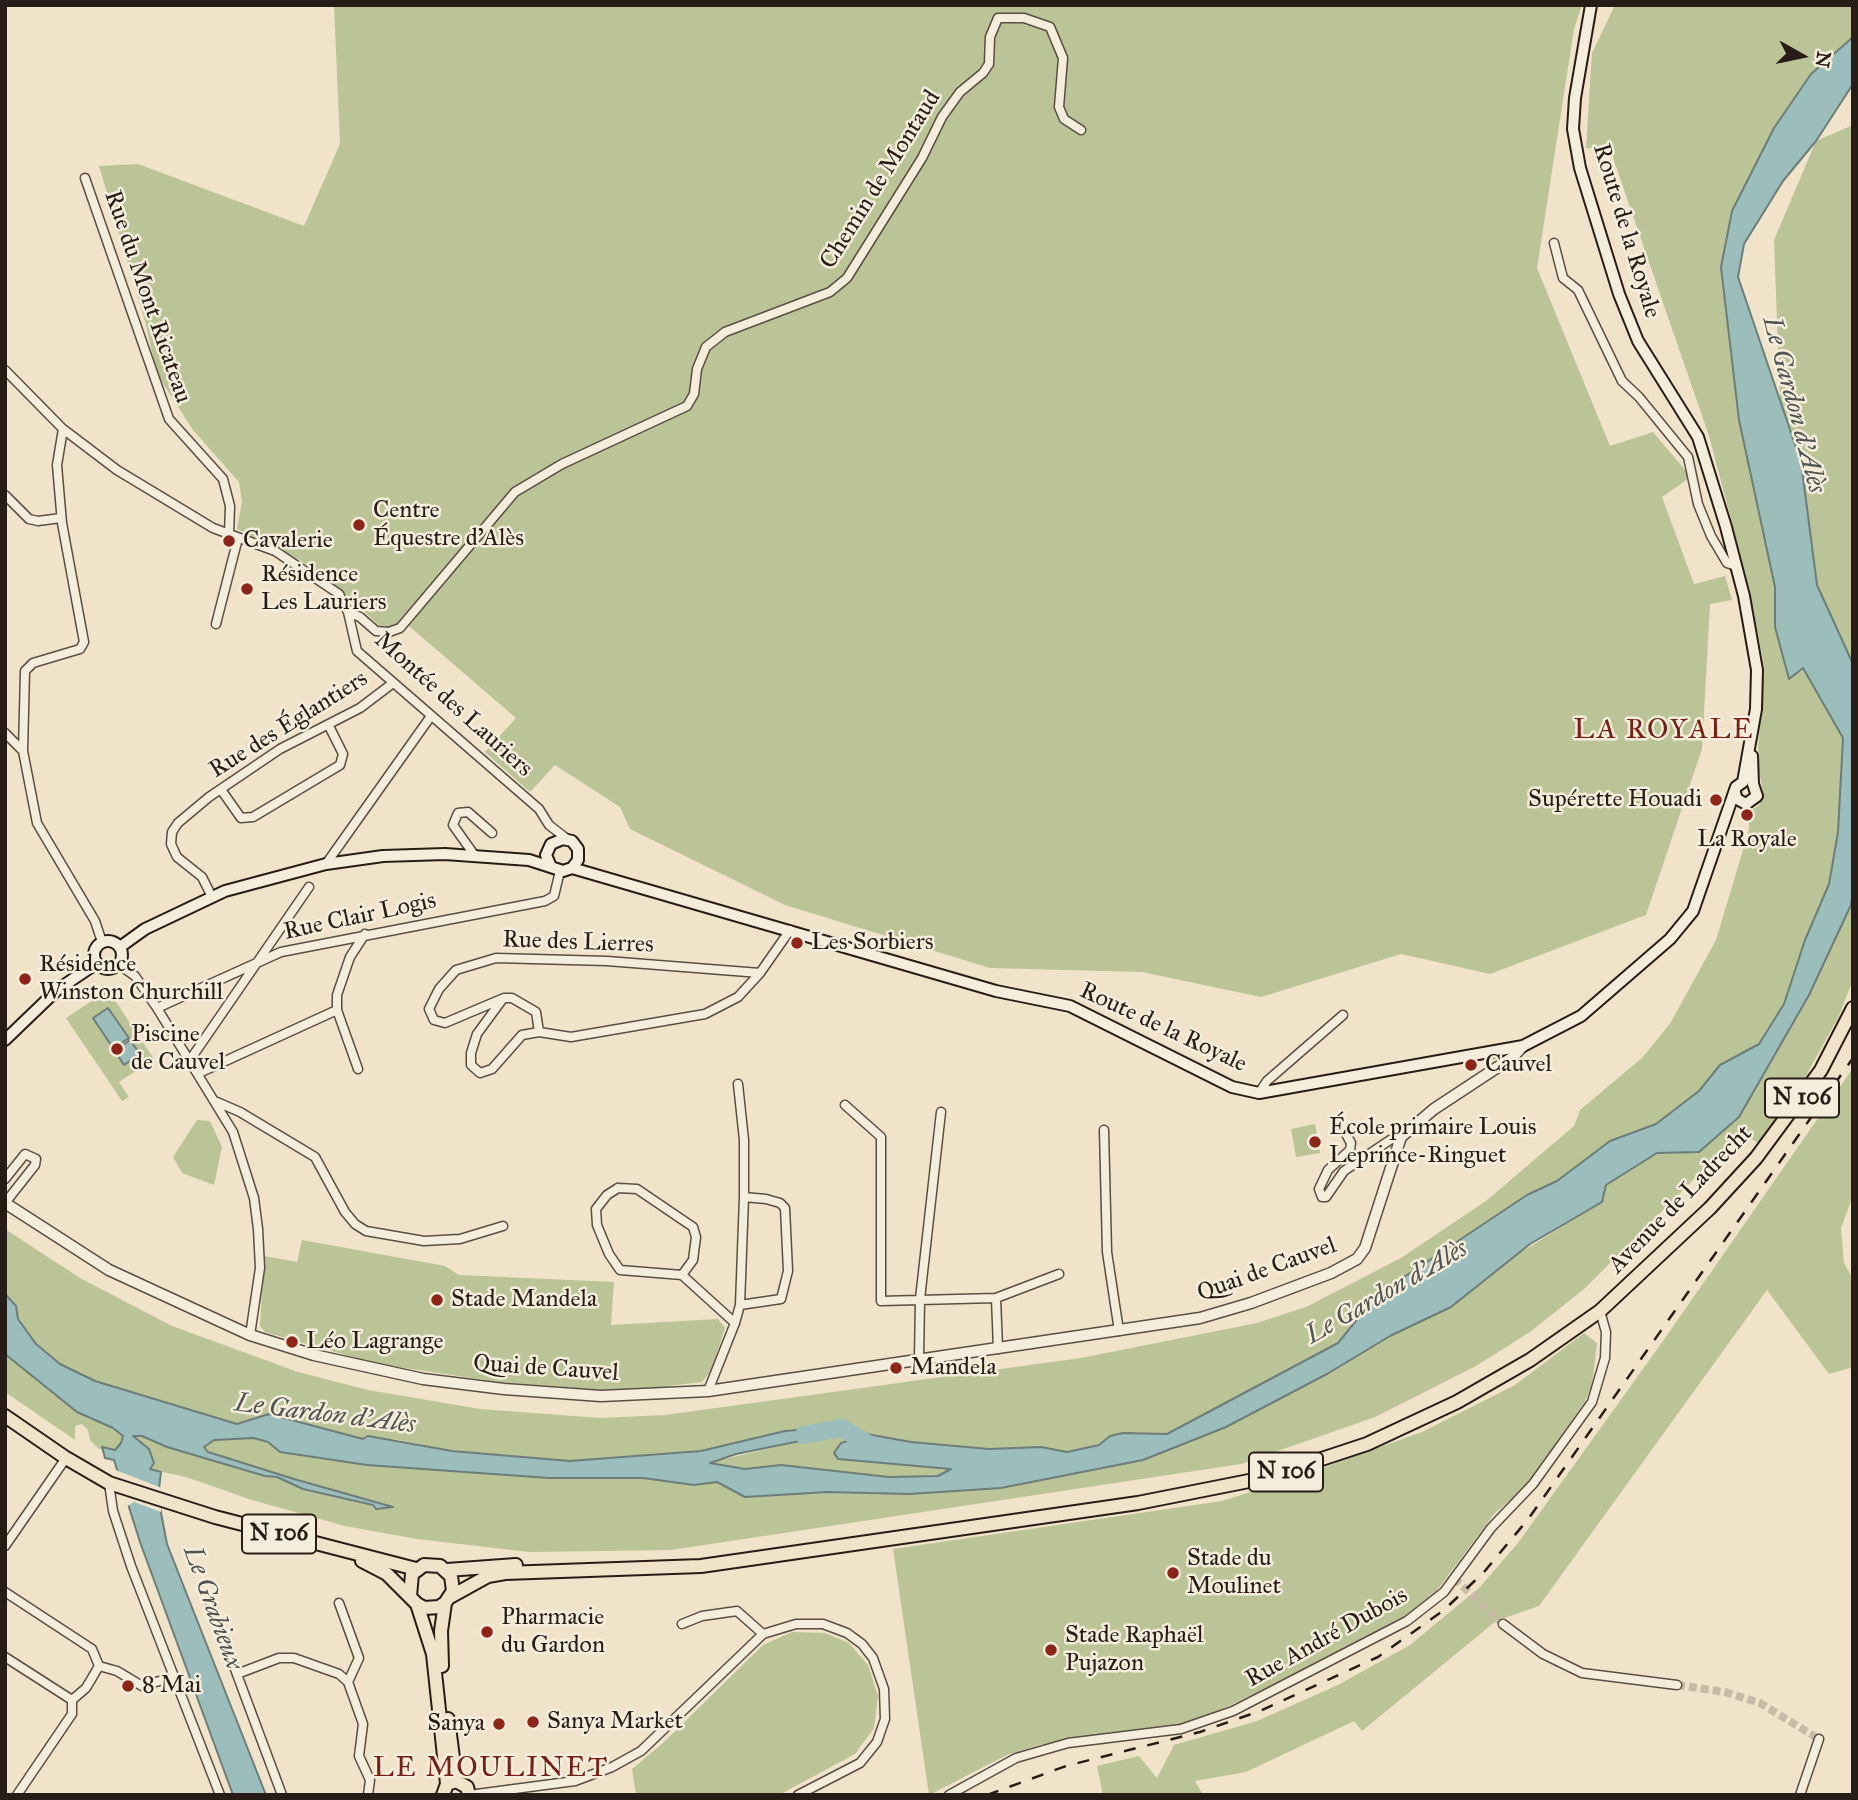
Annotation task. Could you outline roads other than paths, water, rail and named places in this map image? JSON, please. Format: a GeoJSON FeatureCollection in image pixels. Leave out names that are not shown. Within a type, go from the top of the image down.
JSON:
{"type":"FeatureCollection","features":[{"type":"Feature","properties":{"kind":"main road","name":"Route de la Royale"},"geometry":{"type":"LineString","coordinates":[[1591,5],[1574,109],[1573,129],[1580,168],[1619,294],[1638,341],[1704,450],[1736,566],[1757,670],[1748,783],[1756,796],[1752,802],[1742,803],[1724,822]]}},
{"type":"Feature","properties":{"kind":"main road","name":"Route de la Royale"},"geometry":{"type":"LineString","coordinates":[[572,868],[996,991],[1070,1006],[1232,1087],[1259,1093],[1522,1046],[1581,1016],[1670,939],[1693,911],[1735,793],[1748,783]]}},
{"type":"Feature","properties":{"kind":"main road"},"geometry":{"type":"LineString","coordinates":[[1735,793],[1742,803]]}},
{"type":"Feature","properties":{"kind":"main road"},"geometry":{"type":"LineString","coordinates":[[120,947],[145,929],[212,897],[261,879],[326,864],[411,854],[529,860],[556,869],[572,868],[579,854],[575,845],[567,839],[558,839],[529,860]]}},
{"type":"Feature","properties":{"kind":"main road"},"geometry":{"type":"LineString","coordinates":[[549,848],[556,869]]}},
{"type":"Feature","properties":{"kind":"main road","name":"Route de la Royale"},"geometry":{"type":"LineString","coordinates":[[579,854],[610,880]]}},
{"type":"Feature","properties":{"kind":"main road"},"geometry":{"type":"LineString","coordinates":[[110,941],[120,947],[122,958],[118,964],[108,969],[97,963],[95,952],[102,943],[110,941]]}},
{"type":"Feature","properties":{"kind":"main road"},"geometry":{"type":"LineString","coordinates":[[5,1040],[57,990],[97,963]]}},
{"type":"Feature","properties":{"kind":"main road","name":"Avenue de Ladrecht"},"geometry":{"type":"LineString","coordinates":[[1600,1311],[1710,1208],[1756,1158],[1821,1070],[1853,1008]]}},
{"type":"Feature","properties":{"kind":"main road","name":"N 106"},"geometry":{"type":"LineString","coordinates":[[448,1600],[488,1576],[565,1570],[701,1566],[1138,1503],[1264,1478],[1367,1444],[1457,1402],[1530,1360],[1600,1311]]}},
{"type":"Feature","properties":{"kind":"main road","name":"N 106"},"geometry":{"type":"LineString","coordinates":[[5,1416],[66,1458],[113,1485],[164,1502],[416,1569]]}},
{"type":"Feature","properties":{"kind":"main road","name":"N 106"},"geometry":{"type":"LineString","coordinates":[[343,1551],[387,1574],[414,1600]]}},
{"type":"Feature","properties":{"kind":"main road"},"geometry":{"type":"LineString","coordinates":[[432,1564],[447,1570],[453,1583],[441,1652],[449,1786],[433,1654],[409,1581],[416,1569],[432,1564]]}},
{"type":"Feature","properties":{"kind":"main road","name":"N 106"},"geometry":{"type":"LineString","coordinates":[[447,1570],[509,1564],[565,1570]]}},
{"type":"Feature","properties":{"kind":"main road"},"geometry":{"type":"LineString","coordinates":[[414,1600],[431,1609],[448,1600]]}},
{"type":"Feature","properties":{"kind":"main road"},"geometry":{"type":"LineString","coordinates":[[449,1786],[467,1787],[469,1795]]}},
{"type":"Feature","properties":{"kind":"street","name":"Chemin de Montaud"},"geometry":{"type":"LineString","coordinates":[[348,612],[360,617],[376,631],[389,632],[400,628],[515,492],[562,464],[687,406],[694,394],[697,369],[706,347],[724,332],[830,292],[847,278],[922,158],[942,117],[960,92],[983,73],[989,64],[990,37],[998,18],[1024,19],[1050,27],[1063,58],[1059,107],[1064,118],[1081,130]]}},
{"type":"Feature","properties":{"kind":"street","name":"Rue du Mont Ricateau"},"geometry":{"type":"LineString","coordinates":[[85,178],[169,419],[223,479],[234,536],[216,624]]}},
{"type":"Feature","properties":{"kind":"street"},"geometry":{"type":"LineString","coordinates":[[1553,243],[1563,278],[1578,290],[1622,381],[1639,397],[1688,457],[1698,504],[1711,536],[1727,563],[1736,566]]}},
{"type":"Feature","properties":{"kind":"street","name":"Montée des Lauriers"},"geometry":{"type":"LineString","coordinates":[[5,370],[63,429],[88,450],[175,508],[234,536],[275,551],[339,594],[348,612],[357,651],[539,809],[549,825],[567,839]]}},
{"type":"Feature","properties":{"kind":"street"},"geometry":{"type":"LineString","coordinates":[[63,429],[57,465],[61,518],[84,642],[80,649],[33,663],[25,671],[23,751],[37,823],[95,921],[102,943]]}},
{"type":"Feature","properties":{"kind":"street"},"geometry":{"type":"LineString","coordinates":[[5,495],[29,519],[38,521],[61,518]]}},
{"type":"Feature","properties":{"kind":"street","name":"Rue des Églantiers"},"geometry":{"type":"LineString","coordinates":[[212,897],[202,877],[177,857],[171,837],[178,823],[209,797],[222,791],[280,749],[360,708],[393,682]]}},
{"type":"Feature","properties":{"kind":"street"},"geometry":{"type":"LineString","coordinates":[[326,864],[431,716]]}},
{"type":"Feature","properties":{"kind":"street"},"geometry":{"type":"LineString","coordinates":[[222,791],[241,818],[253,817],[340,765],[343,754],[329,726]]}},
{"type":"Feature","properties":{"kind":"street"},"geometry":{"type":"LineString","coordinates":[[5,733],[23,751]]}},
{"type":"Feature","properties":{"kind":"street"},"geometry":{"type":"LineString","coordinates":[[475,856],[453,825],[458,813],[468,812],[492,833]]}},
{"type":"Feature","properties":{"kind":"street"},"geometry":{"type":"LineString","coordinates":[[549,825],[549,848]]}},
{"type":"Feature","properties":{"kind":"street","name":"Rue Clair Logis"},"geometry":{"type":"LineString","coordinates":[[157,1008],[281,952],[545,901],[554,896],[556,869]]}},
{"type":"Feature","properties":{"kind":"street"},"geometry":{"type":"LineString","coordinates":[[190,1060],[309,887]]}},
{"type":"Feature","properties":{"kind":"street"},"geometry":{"type":"LineString","coordinates":[[540,1032],[536,1012],[522,1002],[504,998],[477,1034],[471,1053],[471,1065],[480,1073],[492,1069],[522,1035],[540,1032],[571,1037],[705,1014],[738,997],[760,973],[790,930]]}},
{"type":"Feature","properties":{"kind":"street"},"geometry":{"type":"LineString","coordinates":[[358,1069],[337,1010],[339,983],[349,957],[365,934]]}},
{"type":"Feature","properties":{"kind":"street","name":"Rue des Lierres"},"geometry":{"type":"LineString","coordinates":[[504,998],[445,1024],[434,1020],[429,1009],[439,989],[456,970],[496,958],[607,961],[760,973]]}},
{"type":"Feature","properties":{"kind":"street"},"geometry":{"type":"LineString","coordinates":[[118,964],[135,976],[157,1008],[217,1101],[233,1132],[254,1198],[260,1268],[250,1335]]}},
{"type":"Feature","properties":{"kind":"street"},"geometry":{"type":"LineString","coordinates":[[199,1073],[337,1010]]}},
{"type":"Feature","properties":{"kind":"street"},"geometry":{"type":"LineString","coordinates":[[1259,1093],[1268,1081],[1343,1015]]}},
{"type":"Feature","properties":{"kind":"street"},"geometry":{"type":"LineString","coordinates":[[1346,1134],[1351,1143],[1350,1150],[1328,1170],[1319,1189],[1322,1197],[1326,1197],[1344,1171],[1353,1164],[1401,1137],[1434,1109],[1513,1056],[1522,1046]]}},
{"type":"Feature","properties":{"kind":"street"},"geometry":{"type":"LineString","coordinates":[[708,1391],[740,1305],[744,1140],[738,1084]]}},
{"type":"Feature","properties":{"kind":"street"},"geometry":{"type":"LineString","coordinates":[[217,1101],[315,1157],[345,1212],[355,1224],[366,1231],[424,1241],[460,1239],[503,1226]]}},
{"type":"Feature","properties":{"kind":"street"},"geometry":{"type":"LineString","coordinates":[[845,1105],[881,1137],[878,1294],[881,1301],[996,1298],[1059,1274]]}},
{"type":"Feature","properties":{"kind":"street"},"geometry":{"type":"LineString","coordinates":[[919,1360],[920,1299],[941,1112]]}},
{"type":"Feature","properties":{"kind":"street"},"geometry":{"type":"LineString","coordinates":[[1104,1130],[1107,1252],[1119,1332]]}},
{"type":"Feature","properties":{"kind":"street","name":"Quai de Cauvel"},"geometry":{"type":"LineString","coordinates":[[5,1203],[109,1270],[250,1335],[383,1372],[462,1385],[594,1395],[708,1391],[1119,1332],[1229,1310],[1331,1273],[1357,1259],[1367,1244],[1401,1137]]}},
{"type":"Feature","properties":{"kind":"street"},"geometry":{"type":"LineString","coordinates":[[5,1180],[25,1154],[36,1159],[35,1165],[5,1203]]}},
{"type":"Feature","properties":{"kind":"street"},"geometry":{"type":"LineString","coordinates":[[682,1275],[693,1260],[696,1237],[688,1221],[637,1189],[618,1188],[602,1199],[596,1209],[597,1225],[609,1254],[620,1269],[682,1275],[735,1323]]}},
{"type":"Feature","properties":{"kind":"street"},"geometry":{"type":"LineString","coordinates":[[740,1305],[781,1299],[788,1271],[785,1208],[780,1203],[766,1199],[744,1197]]}},
{"type":"Feature","properties":{"kind":"street"},"geometry":{"type":"LineString","coordinates":[[996,1298],[998,1349]]}},
{"type":"Feature","properties":{"kind":"street","name":"Rue André Dubois"},"geometry":{"type":"LineString","coordinates":[[949,1795],[1016,1758],[1068,1743],[1181,1729],[1233,1711],[1407,1621],[1444,1592],[1491,1528],[1533,1484],[1592,1402],[1605,1358],[1606,1332],[1600,1311]]}},
{"type":"Feature","properties":{"kind":"street"},"geometry":{"type":"LineString","coordinates":[[5,1546],[66,1458]]}},
{"type":"Feature","properties":{"kind":"street"},"geometry":{"type":"LineString","coordinates":[[113,1485],[113,1511],[131,1566],[220,1795]]}},
{"type":"Feature","properties":{"kind":"street"},"geometry":{"type":"LineString","coordinates":[[5,1592],[92,1649],[99,1666]]}},
{"type":"Feature","properties":{"kind":"street"},"geometry":{"type":"LineString","coordinates":[[209,1602],[282,1795]]}},
{"type":"Feature","properties":{"kind":"street"},"geometry":{"type":"LineString","coordinates":[[338,1603],[359,1658],[348,1682]]}},
{"type":"Feature","properties":{"kind":"street"},"geometry":{"type":"LineString","coordinates":[[682,1624],[702,1616],[737,1611],[763,1634]]}},
{"type":"Feature","properties":{"kind":"street"},"geometry":{"type":"LineString","coordinates":[[469,1795],[575,1781],[642,1751],[763,1634],[796,1624],[823,1624],[847,1633],[862,1644],[873,1658],[884,1689],[885,1719],[877,1742],[860,1763],[799,1795]]}},
{"type":"Feature","properties":{"kind":"street"},"geometry":{"type":"LineString","coordinates":[[1503,1624],[1543,1654],[1582,1673],[1677,1685]]}},
{"type":"Feature","properties":{"kind":"street"},"geometry":{"type":"LineString","coordinates":[[5,1657],[72,1700]]}},
{"type":"Feature","properties":{"kind":"street"},"geometry":{"type":"LineString","coordinates":[[237,1674],[279,1658],[294,1658],[339,1674],[348,1682],[363,1724],[359,1756],[370,1780],[368,1795]]}},
{"type":"Feature","properties":{"kind":"street"},"geometry":{"type":"LineString","coordinates":[[99,1666],[117,1671],[142,1686],[173,1677]]}},
{"type":"Feature","properties":{"kind":"street"},"geometry":{"type":"LineString","coordinates":[[17,1795],[72,1714],[72,1700],[86,1688],[99,1666]]}},
{"type":"Feature","properties":{"kind":"street"},"geometry":{"type":"LineString","coordinates":[[1800,1795],[1819,1739]]}},
{"type":"Feature","properties":{"kind":"water"},"geometry":{"type":"Polygon","coordinates":[[[1853,37],[1853,84],[1816,141],[1783,181],[1744,244],[1738,277],[1801,462],[1817,585],[1853,664],[1853,891],[1851,905],[1809,995],[1739,1117],[1699,1152],[1657,1153],[1606,1185],[1602,1202],[1530,1244],[1451,1307],[1390,1336],[1327,1374],[1226,1427],[1143,1460],[1001,1488],[909,1494],[827,1492],[745,1497],[717,1482],[694,1485],[643,1478],[549,1478],[367,1465],[280,1452],[268,1442],[254,1438],[214,1440],[204,1447],[208,1452],[393,1507],[376,1509],[373,1505],[303,1489],[277,1477],[265,1476],[167,1447],[142,1436],[133,1436],[149,1449],[154,1463],[150,1469],[161,1472],[158,1497],[167,1544],[266,1795],[233,1795],[140,1542],[114,1460],[105,1458],[102,1447],[115,1450],[123,1436],[113,1428],[77,1412],[5,1354],[5,1294],[16,1306],[18,1319],[36,1344],[60,1364],[95,1381],[237,1424],[269,1414],[363,1439],[368,1436],[452,1451],[570,1461],[701,1451],[785,1431],[827,1428],[805,1440],[736,1454],[710,1463],[745,1469],[781,1465],[889,1477],[938,1476],[951,1469],[838,1459],[834,1453],[841,1443],[853,1439],[850,1431],[911,1442],[989,1449],[1041,1447],[1067,1452],[1099,1445],[1110,1436],[1123,1433],[1167,1434],[1338,1343],[1377,1295],[1527,1195],[1557,1181],[1610,1141],[1656,1124],[1699,1091],[1720,1065],[1759,1044],[1784,1004],[1805,940],[1829,884],[1838,832],[1843,738],[1803,668],[1789,679],[1775,627],[1775,587],[1739,420],[1721,267],[1732,211],[1774,128],[1811,74],[1853,37]]]}},
{"type":"Feature","properties":{"kind":"water"},"geometry":{"type":"Polygon","coordinates":[[[108,1008],[129,1038],[113,1048],[93,1018],[108,1008]]]}},
{"type":"Feature","properties":{"kind":"water"},"geometry":{"type":"Polygon","coordinates":[[[130,1040],[140,1054],[124,1065],[115,1051],[130,1040]]]}},
{"type":"Feature","properties":{"kind":"waterway","name":"Le Gardon d'Alès"},"geometry":{"type":"LineString","coordinates":[[804,1435],[842,1428],[868,1444]]}},
{"type":"Feature","properties":{"kind":"tunnel"},"geometry":{"type":"LineString","coordinates":[[1454,1578],[1503,1624]]}},
{"type":"Feature","properties":{"kind":"tunnel"},"geometry":{"type":"LineString","coordinates":[[1677,1685],[1725,1692],[1760,1703],[1819,1739]]}},
{"type":"Feature","properties":{"kind":"railway"},"geometry":{"type":"LineString","coordinates":[[987,1795],[1066,1766],[1200,1732],[1260,1711],[1378,1657],[1444,1610],[1484,1572],[1529,1518],[1853,1058]]}},
{"type":"Feature","properties":{"kind":"place","name":"Centre Équestre d'Alès"},"geometry":{"type":"Point","coordinates":[359,525]}},
{"type":"Feature","properties":{"kind":"place","name":"Cavalerie"},"geometry":{"type":"Point","coordinates":[229,541]}},
{"type":"Feature","properties":{"kind":"place","name":"Résidence Les Lauriers"},"geometry":{"type":"Point","coordinates":[247,589]}},
{"type":"Feature","properties":{"kind":"place","name":"Supérette Houadi"},"geometry":{"type":"Point","coordinates":[1716,800]}},
{"type":"Feature","properties":{"kind":"place","name":"La Royale"},"geometry":{"type":"Point","coordinates":[1747,815]}},
{"type":"Feature","properties":{"kind":"place","name":"Les Sorbiers"},"geometry":{"type":"Point","coordinates":[797,943]}},
{"type":"Feature","properties":{"kind":"place","name":"Résidence Winston Churchill"},"geometry":{"type":"Point","coordinates":[25,979]}},
{"type":"Feature","properties":{"kind":"place","name":"Piscine de Cauvel"},"geometry":{"type":"Point","coordinates":[117,1049]}},
{"type":"Feature","properties":{"kind":"place","name":"Cauvel"},"geometry":{"type":"Point","coordinates":[1471,1065]}},
{"type":"Feature","properties":{"kind":"place","name":"École primaire Louis Leprince-Ringuet"},"geometry":{"type":"Point","coordinates":[1315,1142]}},
{"type":"Feature","properties":{"kind":"place","name":"Stade Mandela"},"geometry":{"type":"Point","coordinates":[437,1300]}},
{"type":"Feature","properties":{"kind":"place","name":"Léo Lagrange"},"geometry":{"type":"Point","coordinates":[292,1342]}},
{"type":"Feature","properties":{"kind":"place","name":"Mandela"},"geometry":{"type":"Point","coordinates":[896,1368]}},
{"type":"Feature","properties":{"kind":"place","name":"Stade du Moulinet"},"geometry":{"type":"Point","coordinates":[1173,1573]}},
{"type":"Feature","properties":{"kind":"place","name":"Pharmacie du Gardon"},"geometry":{"type":"Point","coordinates":[487,1632]}},
{"type":"Feature","properties":{"kind":"place","name":"Stade Raphaël Pujazon"},"geometry":{"type":"Point","coordinates":[1051,1650]}},
{"type":"Feature","properties":{"kind":"place","name":"8 Mai"},"geometry":{"type":"Point","coordinates":[128,1686]}},
{"type":"Feature","properties":{"kind":"place","name":"Sanya Market"},"geometry":{"type":"Point","coordinates":[533,1722]}},
{"type":"Feature","properties":{"kind":"place","name":"Sanya"},"geometry":{"type":"Point","coordinates":[499,1724]}},
{"type":"Feature","properties":{"kind":"district","name":"LA ROYALE"},"geometry":{"type":"Point","coordinates":[1664,731]}},
{"type":"Feature","properties":{"kind":"district","name":"LE MOULINET"},"geometry":{"type":"Point","coordinates":[491,1769]}},
{"type":"Feature","properties":{"kind":"water label","name":"Le Grabieux"},"geometry":{"type":"Point","coordinates":[212,1608]}}]}
